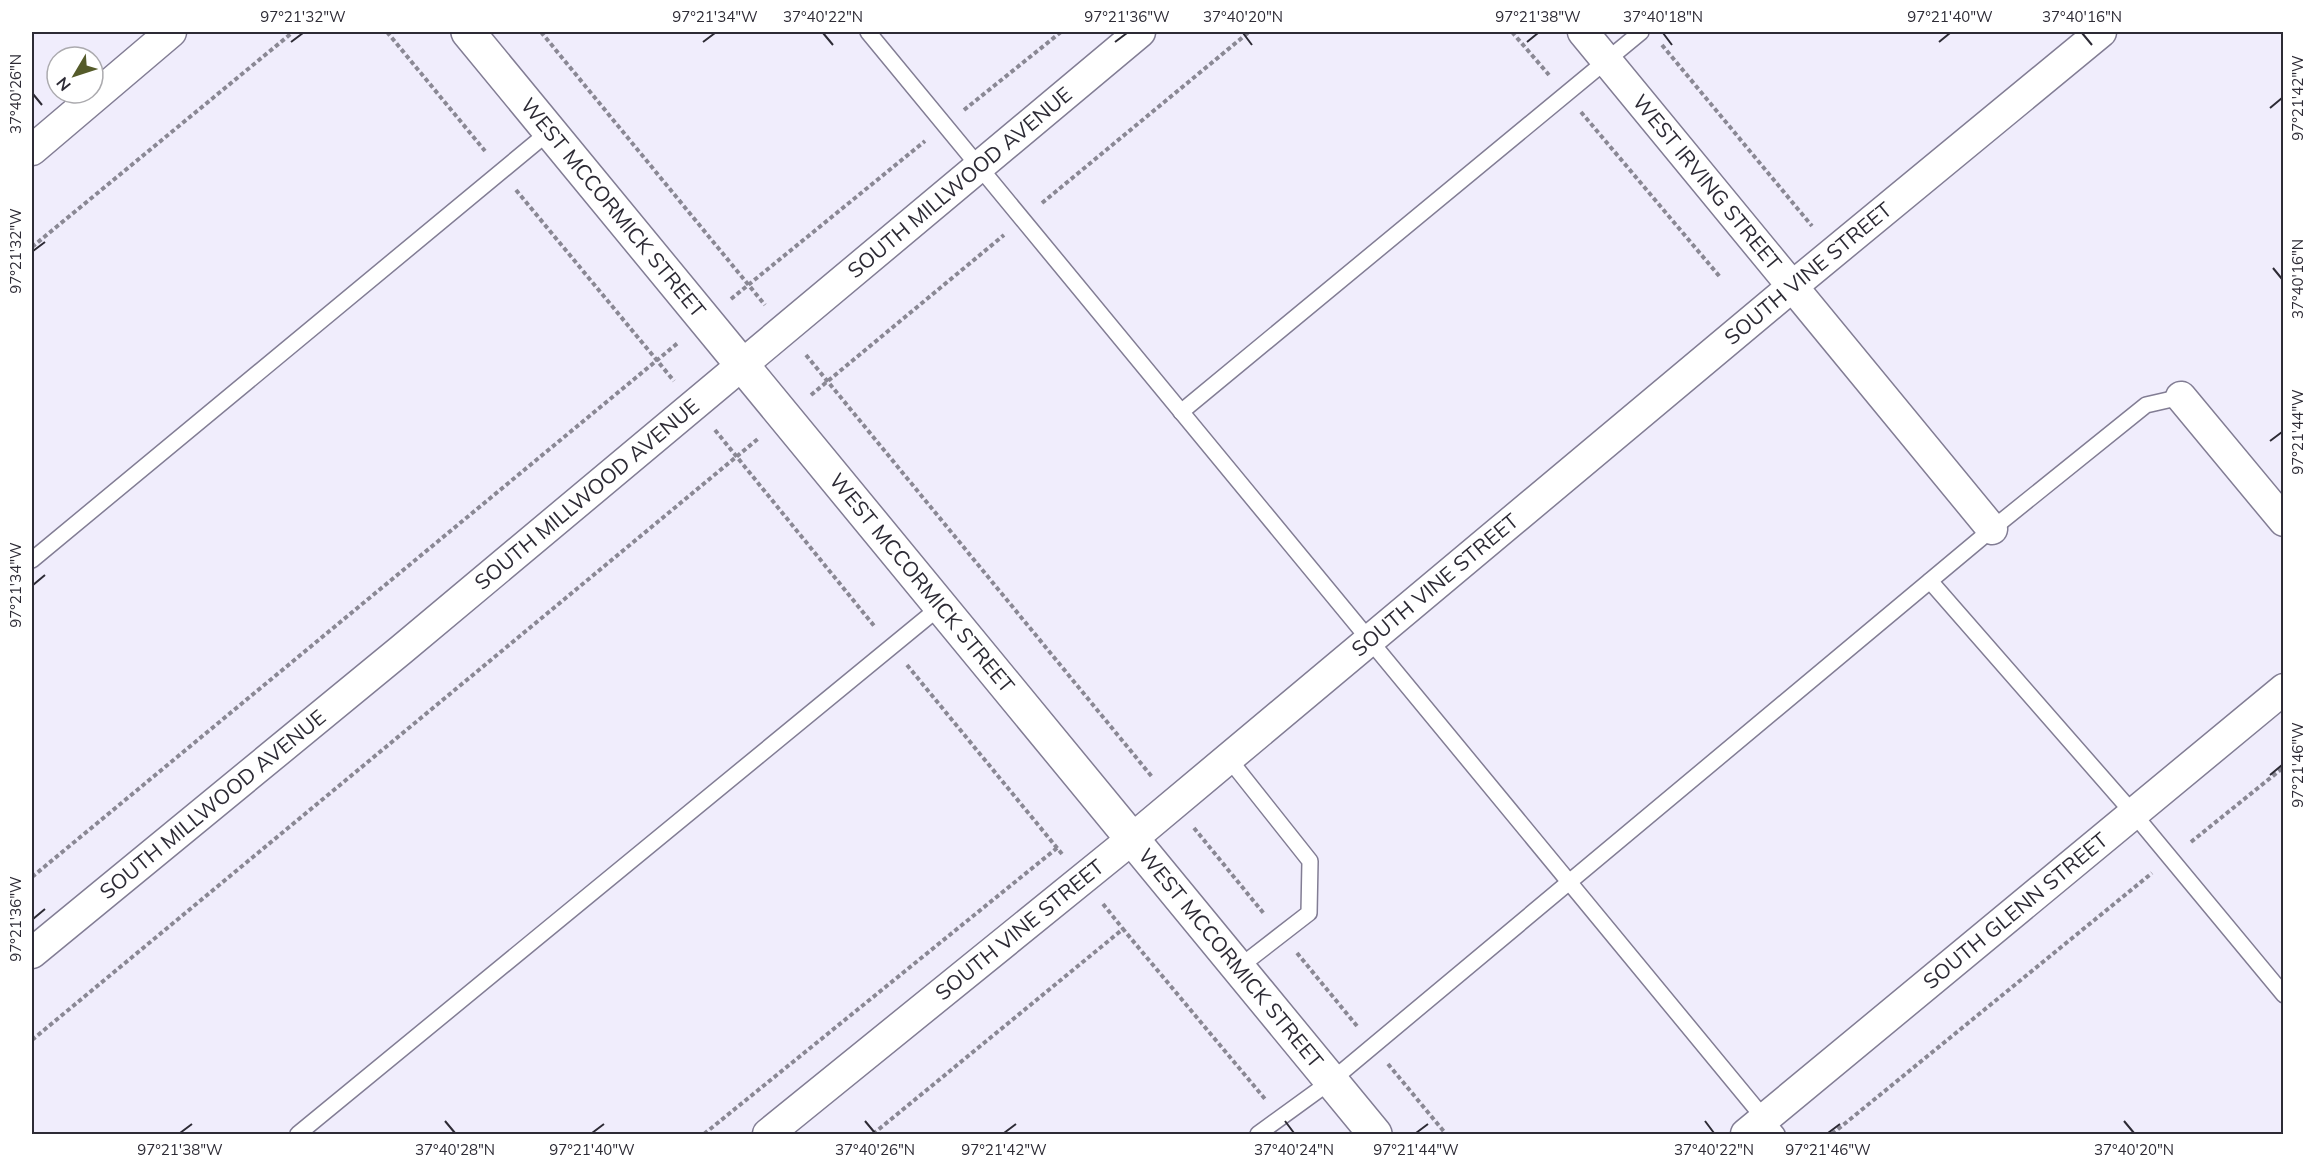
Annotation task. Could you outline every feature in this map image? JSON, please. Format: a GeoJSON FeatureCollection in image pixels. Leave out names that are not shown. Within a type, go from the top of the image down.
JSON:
{"type":"FeatureCollection","features":[{"type":"Feature","properties":{"kind":"street"},"geometry":{"type":"LineString","coordinates":[[32,150],[171,32]]}},
{"type":"Feature","properties":{"kind":"street","name":"WEST MCCORMICK STREET"},"geometry":{"type":"LineString","coordinates":[[468,32],[1375,1134]]}},
{"type":"Feature","properties":{"kind":"street","name":"SOUTH MILLWOOD AVENUE"},"geometry":{"type":"LineString","coordinates":[[32,953],[401,650],[1140,32]]}},
{"type":"Feature","properties":{"kind":"street","name":"WEST IRVING STREET"},"geometry":{"type":"LineString","coordinates":[[1583,32],[1794,285],[1992,529]]}},
{"type":"Feature","properties":{"kind":"street","name":"SOUTH VINE STREET"},"geometry":{"type":"LineString","coordinates":[[768,1134],[1132,840],[1794,285],[2101,32]]}},
{"type":"Feature","properties":{"kind":"street"},"geometry":{"type":"LineString","coordinates":[[2181,397],[2283,521]]}},
{"type":"Feature","properties":{"kind":"street","name":"SOUTH GLENN STREET"},"geometry":{"type":"LineString","coordinates":[[1762,1129],[2283,688]]}},
{"type":"Feature","properties":{"kind":"lane"},"geometry":{"type":"LineString","coordinates":[[868,32],[1569,882],[1762,1129]]}},
{"type":"Feature","properties":{"kind":"lane"},"geometry":{"type":"LineString","coordinates":[[1181,412],[1641,32]]}},
{"type":"Feature","properties":{"kind":"lane"},"geometry":{"type":"LineString","coordinates":[[32,560],[550,131]]}},
{"type":"Feature","properties":{"kind":"lane"},"geometry":{"type":"LineString","coordinates":[[1258,1134],[1331,1081],[1992,529],[2146,405],[2181,397]]}},
{"type":"Feature","properties":{"kind":"lane"},"geometry":{"type":"LineString","coordinates":[[1930,581],[2133,813],[2283,995]]}},
{"type":"Feature","properties":{"kind":"lane"},"geometry":{"type":"LineString","coordinates":[[298,1134],[941,606]]}},
{"type":"Feature","properties":{"kind":"lane"},"geometry":{"type":"LineString","coordinates":[[1229,759],[1310,861],[1309,913],[1238,968]]}},
{"type":"Feature","properties":{"kind":"path"},"geometry":{"type":"LineString","coordinates":[[32,246],[293,32]]}},
{"type":"Feature","properties":{"kind":"path"},"geometry":{"type":"LineString","coordinates":[[387,32],[1279,1117]]}},
{"type":"Feature","properties":{"kind":"path"},"geometry":{"type":"LineString","coordinates":[[541,32],[1446,1134]]}},
{"type":"Feature","properties":{"kind":"path"},"geometry":{"type":"LineString","coordinates":[[32,878],[749,284],[1061,32]]}},
{"type":"Feature","properties":{"kind":"path"},"geometry":{"type":"LineString","coordinates":[[1512,32],[1720,277]]}},
{"type":"Feature","properties":{"kind":"path"},"geometry":{"type":"LineString","coordinates":[[1658,40],[1813,227]]}},
{"type":"Feature","properties":{"kind":"path"},"geometry":{"type":"LineString","coordinates":[[32,1040],[828,381]]}},
{"type":"Feature","properties":{"kind":"path"},"geometry":{"type":"LineString","coordinates":[[1832,1134],[2283,766]]}},
{"type":"Feature","properties":{"kind":"path"},"geometry":{"type":"LineString","coordinates":[[704,1134],[1057,848]]}},
{"type":"Feature","properties":{"kind":"path"},"geometry":{"type":"LineString","coordinates":[[873,1134],[1123,929]]}}]}
